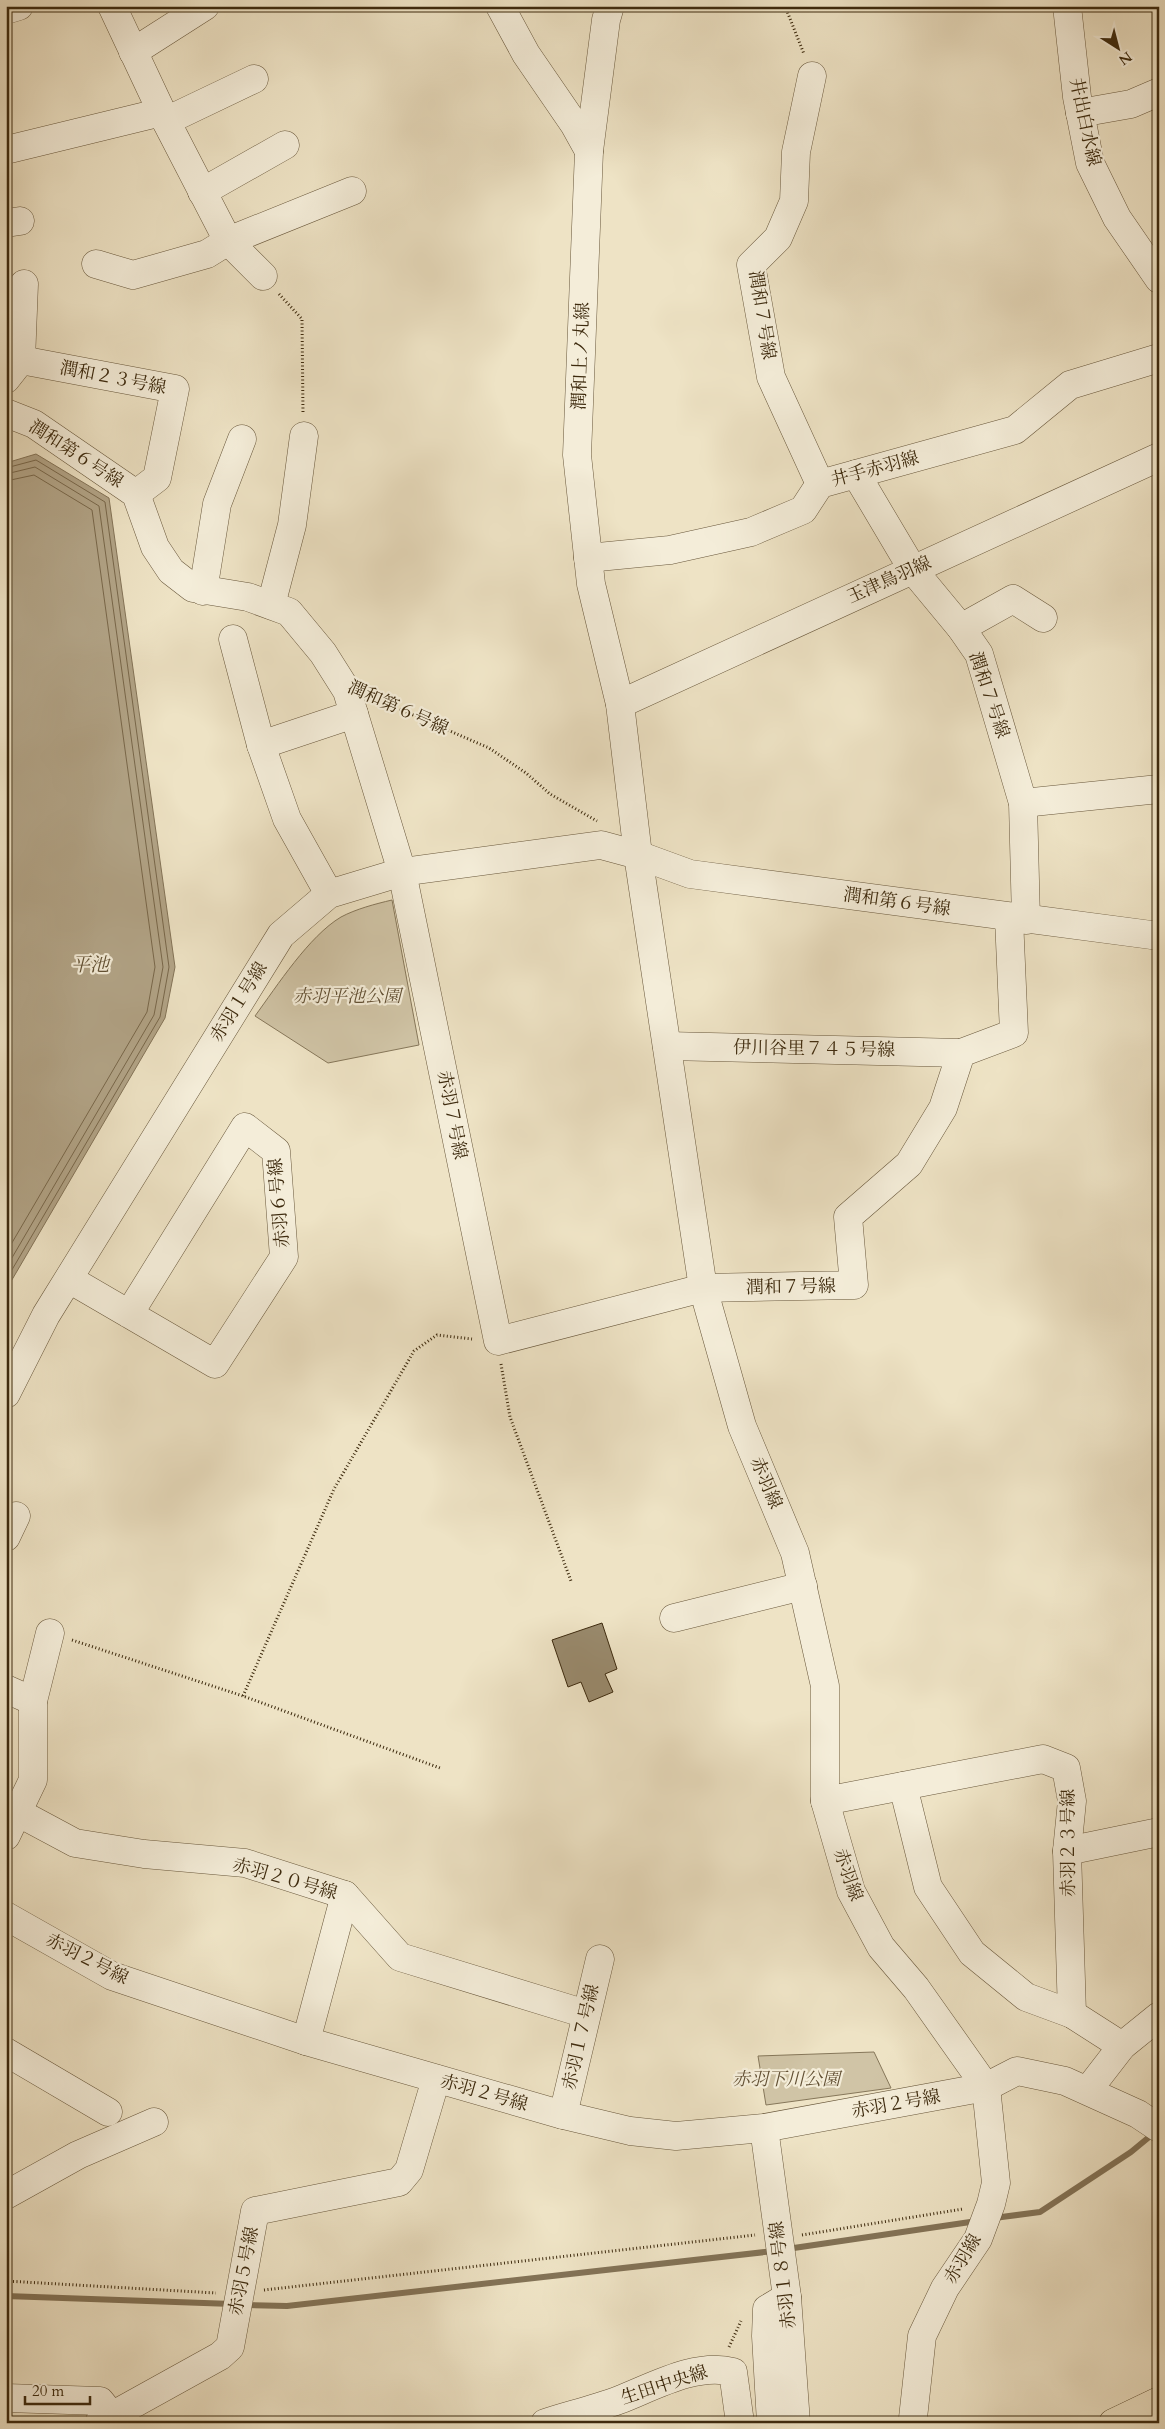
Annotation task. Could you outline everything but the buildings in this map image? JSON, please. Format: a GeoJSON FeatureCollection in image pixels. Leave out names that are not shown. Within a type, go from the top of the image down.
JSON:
{"type":"FeatureCollection","features":[{"type":"Feature","properties":{"kind":"main road"},"geometry":{"type":"LineString","coordinates":[[1112,2423],[1159,2401]]}},
{"type":"Feature","properties":{"kind":"street"},"geometry":{"type":"LineString","coordinates":[[6,10],[19,6]]}},
{"type":"Feature","properties":{"kind":"street"},"geometry":{"type":"LineString","coordinates":[[112,6],[164,117],[228,242],[263,276]]}},
{"type":"Feature","properties":{"kind":"street"},"geometry":{"type":"LineString","coordinates":[[133,52],[205,6]]}},
{"type":"Feature","properties":{"kind":"street"},"geometry":{"type":"LineString","coordinates":[[500,6],[526,54],[574,124],[589,151]]}},
{"type":"Feature","properties":{"kind":"street","name":"潤和上ノ丸線"},"geometry":{"type":"LineString","coordinates":[[610,6],[606,20],[589,151],[577,455],[591,584],[620,704],[638,855],[667,1046]]}},
{"type":"Feature","properties":{"kind":"street","name":"井出白水線"},"geometry":{"type":"LineString","coordinates":[[1067,6],[1080,113],[1090,163],[1117,218],[1159,279]]}},
{"type":"Feature","properties":{"kind":"street","name":"潤和７号線"},"geometry":{"type":"LineString","coordinates":[[812,76],[796,152],[794,200],[778,238],[751,265],[772,377],[820,484]]}},
{"type":"Feature","properties":{"kind":"street"},"geometry":{"type":"LineString","coordinates":[[6,150],[164,117],[254,79]]}},
{"type":"Feature","properties":{"kind":"street"},"geometry":{"type":"LineString","coordinates":[[1080,113],[1131,104],[1159,92]]}},
{"type":"Feature","properties":{"kind":"street"},"geometry":{"type":"LineString","coordinates":[[202,192],[285,145]]}},
{"type":"Feature","properties":{"kind":"street"},"geometry":{"type":"LineString","coordinates":[[96,264],[133,275],[207,254],[228,242],[352,191]]}},
{"type":"Feature","properties":{"kind":"street"},"geometry":{"type":"LineString","coordinates":[[13,369],[24,284]]}},
{"type":"Feature","properties":{"kind":"street","name":"井手赤羽線"},"geometry":{"type":"LineString","coordinates":[[588,558],[670,550],[751,532],[803,510],[820,484],[1015,430],[1070,385],[1159,358]]}},
{"type":"Feature","properties":{"kind":"street","name":"潤和２３号線"},"geometry":{"type":"LineString","coordinates":[[13,369],[175,389],[157,478],[136,494]]}},
{"type":"Feature","properties":{"kind":"street","name":"潤和第６号線"},"geometry":{"type":"LineString","coordinates":[[6,413],[34,424],[136,494],[155,547],[170,571],[193,588],[248,597],[289,612],[322,653],[343,685]]}},
{"type":"Feature","properties":{"kind":"street"},"geometry":{"type":"LineString","coordinates":[[271,606],[292,525],[304,436]]}},
{"type":"Feature","properties":{"kind":"street"},"geometry":{"type":"LineString","coordinates":[[203,590],[217,504],[242,439]]}},
{"type":"Feature","properties":{"kind":"street","name":"玉津鳥羽線"},"geometry":{"type":"LineString","coordinates":[[620,704],[1159,457]]}},
{"type":"Feature","properties":{"kind":"street","name":"潤和７号線"},"geometry":{"type":"LineString","coordinates":[[703,1288],[854,1286],[848,1217],[909,1164],[943,1108],[961,1052],[1014,1033],[1023,803],[979,654],[961,628],[913,570],[856,474]]}},
{"type":"Feature","properties":{"kind":"street"},"geometry":{"type":"LineString","coordinates":[[961,628],[1013,599],[1043,618]]}},
{"type":"Feature","properties":{"kind":"street"},"geometry":{"type":"LineString","coordinates":[[233,639],[261,745],[287,819],[330,894]]}},
{"type":"Feature","properties":{"kind":"street","name":"赤羽７号線"},"geometry":{"type":"LineString","coordinates":[[343,685],[354,714],[402,872],[498,1341]]}},
{"type":"Feature","properties":{"kind":"street"},"geometry":{"type":"LineString","coordinates":[[261,745],[354,714]]}},
{"type":"Feature","properties":{"kind":"street"},"geometry":{"type":"LineString","coordinates":[[1023,803],[1159,789]]}},
{"type":"Feature","properties":{"kind":"street","name":"赤羽１号線"},"geometry":{"type":"LineString","coordinates":[[6,1394],[46,1315],[281,935],[330,894],[402,872],[601,845],[638,855]]}},
{"type":"Feature","properties":{"kind":"street","name":"潤和第６号線"},"geometry":{"type":"LineString","coordinates":[[638,855],[690,874],[1018,919],[1159,936]]}},
{"type":"Feature","properties":{"kind":"street","name":"伊川谷里７４５号線"},"geometry":{"type":"LineString","coordinates":[[667,1046],[961,1052]]}},
{"type":"Feature","properties":{"kind":"street","name":"赤羽線"},"geometry":{"type":"LineString","coordinates":[[667,1046],[703,1288],[742,1426],[796,1553],[825,1686],[825,1802],[851,1891],[880,1947],[916,1988],[986,2087],[996,2183],[978,2239],[945,2288],[922,2336],[915,2380],[913,2418],[915,2423]]}},
{"type":"Feature","properties":{"kind":"street","name":"赤羽６号線"},"geometry":{"type":"LineString","coordinates":[[69,1279],[214,1364],[284,1257],[276,1151],[245,1127],[129,1314]]}},
{"type":"Feature","properties":{"kind":"street"},"geometry":{"type":"LineString","coordinates":[[498,1341],[703,1288]]}},
{"type":"Feature","properties":{"kind":"street"},"geometry":{"type":"LineString","coordinates":[[674,1618],[803,1586]]}},
{"type":"Feature","properties":{"kind":"street"},"geometry":{"type":"LineString","coordinates":[[10,1818],[33,1780],[33,1702],[50,1633]]}},
{"type":"Feature","properties":{"kind":"street"},"geometry":{"type":"LineString","coordinates":[[6,1689],[33,1702]]}},
{"type":"Feature","properties":{"kind":"street","name":"赤羽２３号線"},"geometry":{"type":"LineString","coordinates":[[825,1802],[1043,1759],[1066,1768],[1072,1801],[1067,1851],[1072,2014]]}},
{"type":"Feature","properties":{"kind":"street"},"geometry":{"type":"LineString","coordinates":[[903,1786],[928,1887],[972,1953],[1026,1997],[1072,2014],[1122,2046]]}},
{"type":"Feature","properties":{"kind":"street","name":"赤羽２０号線"},"geometry":{"type":"LineString","coordinates":[[10,1818],[75,1843],[144,1854],[245,1863],[345,1895],[400,1957],[586,2014]]}},
{"type":"Feature","properties":{"kind":"street"},"geometry":{"type":"LineString","coordinates":[[1067,1851],[1159,1832]]}},
{"type":"Feature","properties":{"kind":"street"},"geometry":{"type":"LineString","coordinates":[[306,2040],[345,1895]]}},
{"type":"Feature","properties":{"kind":"street","name":"赤羽２号線"},"geometry":{"type":"LineString","coordinates":[[6,1916],[112,1976],[306,2040],[436,2079],[630,2132],[676,2136],[764,2128],[986,2087]]}},
{"type":"Feature","properties":{"kind":"street","name":"赤羽１７号線"},"geometry":{"type":"LineString","coordinates":[[563,2115],[600,1959]]}},
{"type":"Feature","properties":{"kind":"street"},"geometry":{"type":"LineString","coordinates":[[1088,2090],[1122,2046],[1159,2016]]}},
{"type":"Feature","properties":{"kind":"street"},"geometry":{"type":"LineString","coordinates":[[6,2052],[108,2112]]}},
{"type":"Feature","properties":{"kind":"street"},"geometry":{"type":"LineString","coordinates":[[986,2087],[1017,2071],[1065,2081],[1088,2090],[1148,2121]]}},
{"type":"Feature","properties":{"kind":"street","name":"赤羽５号線"},"geometry":{"type":"LineString","coordinates":[[106,2420],[220,2356],[230,2347],[255,2211],[399,2182],[409,2170],[436,2079]]}},
{"type":"Feature","properties":{"kind":"street"},"geometry":{"type":"LineString","coordinates":[[6,2196],[78,2155],[154,2122]]}},
{"type":"Feature","properties":{"kind":"street","name":"赤羽１８号線"},"geometry":{"type":"LineString","coordinates":[[764,2128],[787,2296],[796,2423]]}},
{"type":"Feature","properties":{"kind":"street"},"geometry":{"type":"LineString","coordinates":[[771,2423],[766,2336],[767,2309],[787,2296]]}},
{"type":"Feature","properties":{"kind":"street","name":"生田中央線"},"geometry":{"type":"LineString","coordinates":[[545,2423],[620,2399],[637,2390],[692,2372],[720,2368],[733,2372],[740,2423]]}},
{"type":"Feature","properties":{"kind":"street"},"geometry":{"type":"LineString","coordinates":[[6,2398],[100,2401],[106,2420]]}},
{"type":"Feature","properties":{"kind":"path"},"geometry":{"type":"LineString","coordinates":[[785,6],[812,76]]}},
{"type":"Feature","properties":{"kind":"path"},"geometry":{"type":"LineString","coordinates":[[263,276],[302,319],[304,436]]}},
{"type":"Feature","properties":{"kind":"path","name":"潤和第６号線"},"geometry":{"type":"LineString","coordinates":[[343,685],[489,748],[526,773],[550,794],[602,824]]}},
{"type":"Feature","properties":{"kind":"path"},"geometry":{"type":"LineString","coordinates":[[243,1696],[334,1489],[414,1351],[437,1335],[498,1341],[510,1417],[571,1581]]}},
{"type":"Feature","properties":{"kind":"path"},"geometry":{"type":"LineString","coordinates":[[50,1633],[243,1696],[440,1768]]}},
{"type":"Feature","properties":{"kind":"path"},"geometry":{"type":"LineString","coordinates":[[6,2281],[238,2303],[758,2235],[768,2234],[780,2248],[987,2214]]}},
{"type":"Feature","properties":{"kind":"green space","name":"赤羽平池公園"},"geometry":{"type":"Polygon","coordinates":[[[392,900],[419,1045],[328,1063],[255,1016],[294,962],[329,925],[353,912],[392,900]]]}},
{"type":"Feature","properties":{"kind":"green space","name":"赤羽下川公園"},"geometry":{"type":"Polygon","coordinates":[[[874,2052],[891,2088],[766,2105],[758,2056],[874,2052]]]}},
{"type":"Feature","properties":{"kind":"water","name":"平池"},"geometry":{"type":"Polygon","coordinates":[[[36,454],[109,498],[175,967],[165,1018],[6,1290],[6,463],[36,454]]]}},
{"type":"Feature","properties":{"kind":"waterway"},"geometry":{"type":"LineString","coordinates":[[994,2218],[1040,2212],[1131,2152],[1154,2133]]}},
{"type":"Feature","properties":{"kind":"waterway"},"geometry":{"type":"LineString","coordinates":[[787,2249],[977,2221]]}},
{"type":"Feature","properties":{"kind":"waterway"},"geometry":{"type":"LineString","coordinates":[[245,2305],[287,2306],[774,2251]]}},
{"type":"Feature","properties":{"kind":"waterway"},"geometry":{"type":"LineString","coordinates":[[6,2296],[232,2304]]}}]}
